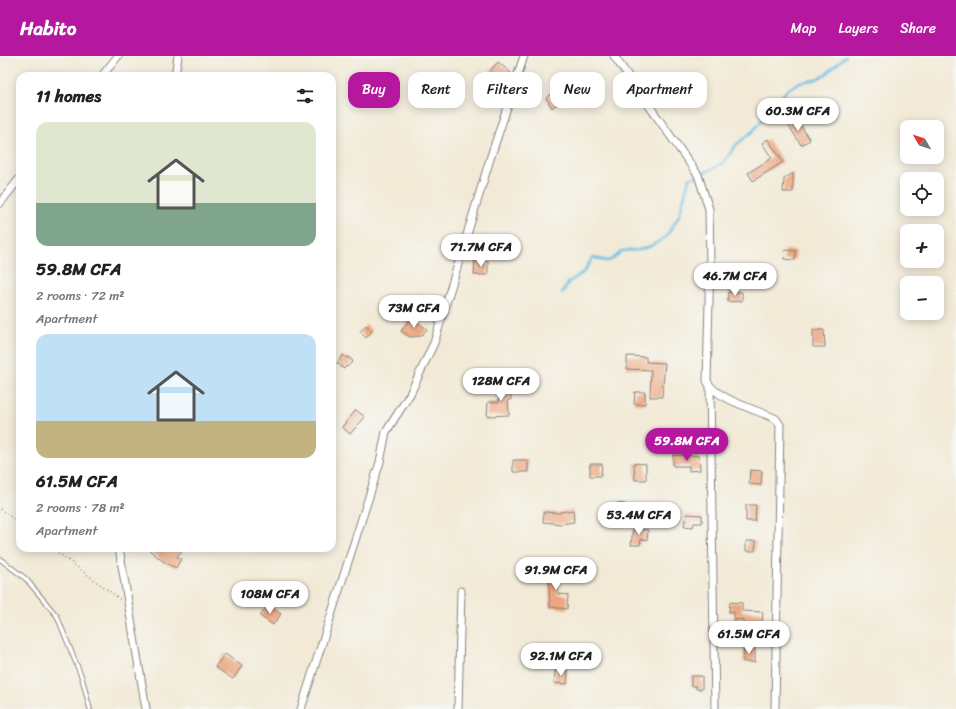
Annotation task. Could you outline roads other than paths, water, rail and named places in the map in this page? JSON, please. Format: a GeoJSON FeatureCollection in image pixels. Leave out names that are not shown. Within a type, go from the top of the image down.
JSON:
{"type":"FeatureCollection","features":[{"type":"Feature","properties":{"kind":"street"},"geometry":{"type":"LineString","coordinates":[[105,72],[118,56]]}},
{"type":"Feature","properties":{"kind":"street"},"geometry":{"type":"LineString","coordinates":[[176,72],[178,56]]}},
{"type":"Feature","properties":{"kind":"street"},"geometry":{"type":"LineString","coordinates":[[301,709],[380,462],[386,432],[410,394],[434,343],[490,159],[524,56]]}},
{"type":"Feature","properties":{"kind":"street"},"geometry":{"type":"LineString","coordinates":[[614,56],[698,175],[709,209],[710,260],[707,381],[710,386],[721,395],[776,419],[780,425],[775,709]]}},
{"type":"Feature","properties":{"kind":"street"},"geometry":{"type":"LineString","coordinates":[[0,203],[16,183]]}},
{"type":"Feature","properties":{"kind":"street"},"geometry":{"type":"LineString","coordinates":[[710,386],[715,709]]}},
{"type":"Feature","properties":{"kind":"street"},"geometry":{"type":"LineString","coordinates":[[120,552],[146,709]]}},
{"type":"Feature","properties":{"kind":"street"},"geometry":{"type":"LineString","coordinates":[[458,709],[461,590]]}},
{"type":"Feature","properties":{"kind":"lane"},"geometry":{"type":"LineString","coordinates":[[0,559],[26,579],[57,616],[82,678],[90,709]]}},
{"type":"Feature","properties":{"kind":"waterway"},"geometry":{"type":"LineString","coordinates":[[562,293],[569,282],[584,272],[593,257],[609,261],[615,258],[621,251],[639,250],[651,246],[666,237],[679,216],[689,179],[723,163],[736,145],[752,132],[787,90],[800,82],[814,80],[825,75],[846,56]]}}]}
